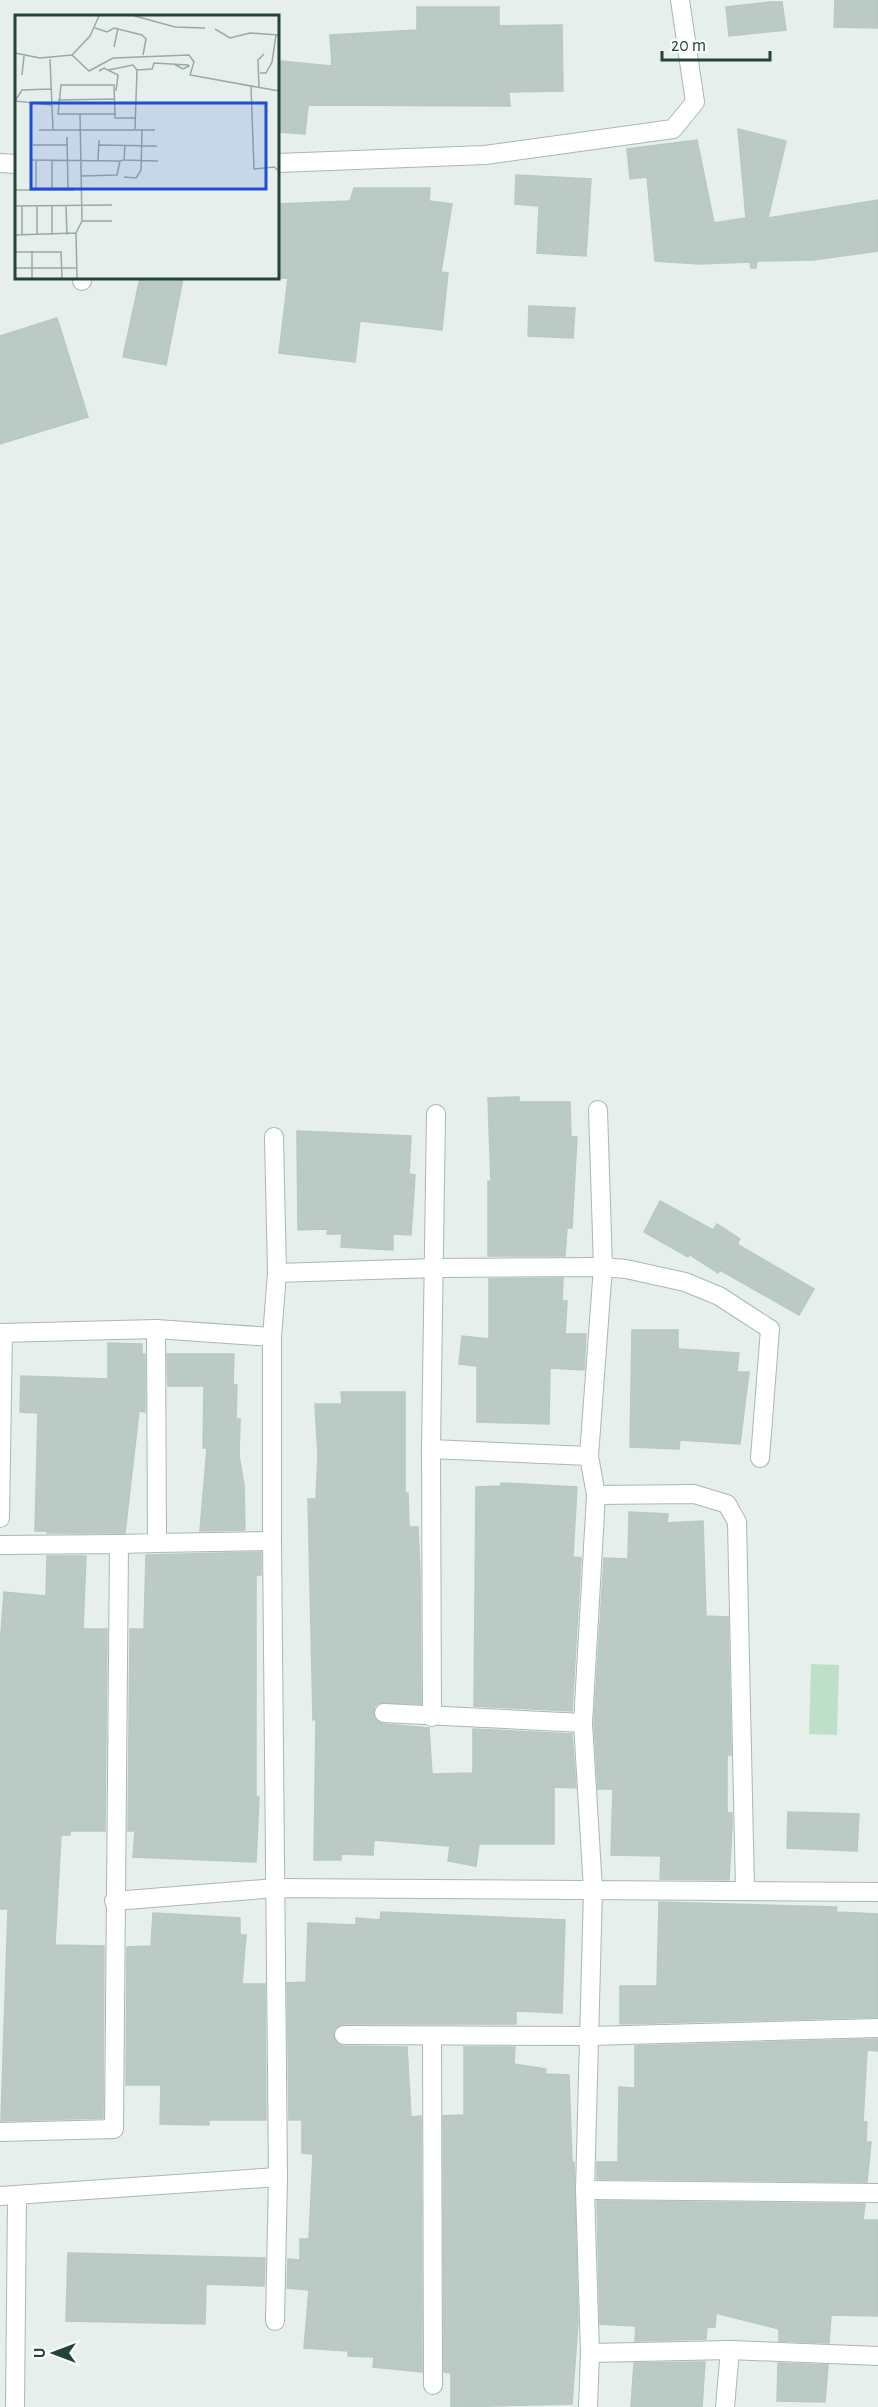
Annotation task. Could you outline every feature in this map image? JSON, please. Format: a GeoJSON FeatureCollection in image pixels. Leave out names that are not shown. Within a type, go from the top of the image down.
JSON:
{"type":"FeatureCollection","features":[{"type":"Feature","properties":{"kind":"street"},"geometry":{"type":"LineString","coordinates":[[279,163],[485,155],[674,129],[695,102],[680,0]]}},
{"type":"Feature","properties":{"kind":"street"},"geometry":{"type":"LineString","coordinates":[[0,163],[15,164]]}},
{"type":"Feature","properties":{"kind":"street"},"geometry":{"type":"LineString","coordinates":[[588,2407],[590,2354],[585,2190],[593,1890],[583,1723],[596,1495],[589,1456],[603,1267],[598,1110]]}},
{"type":"Feature","properties":{"kind":"street"},"geometry":{"type":"LineString","coordinates":[[432,1717],[431,1449],[436,1114]]}},
{"type":"Feature","properties":{"kind":"street"},"geometry":{"type":"LineString","coordinates":[[274,1137],[277,1273],[272,1338],[278,2177],[275,2321]]}},
{"type":"Feature","properties":{"kind":"street"},"geometry":{"type":"LineString","coordinates":[[277,1273],[434,1268],[603,1267],[685,1282],[719,1296],[770,1329],[760,1458]]}},
{"type":"Feature","properties":{"kind":"street"},"geometry":{"type":"LineString","coordinates":[[0,1518],[2,1333],[156,1329],[272,1338]]}},
{"type":"Feature","properties":{"kind":"street"},"geometry":{"type":"LineString","coordinates":[[156,1329],[157,1543]]}},
{"type":"Feature","properties":{"kind":"street"},"geometry":{"type":"LineString","coordinates":[[431,1449],[589,1456]]}},
{"type":"Feature","properties":{"kind":"street"},"geometry":{"type":"LineString","coordinates":[[596,1495],[694,1494],[727,1504],[737,1522],[745,1889]]}},
{"type":"Feature","properties":{"kind":"street"},"geometry":{"type":"LineString","coordinates":[[0,1545],[273,1541]]}},
{"type":"Feature","properties":{"kind":"street"},"geometry":{"type":"LineString","coordinates":[[0,2132],[114,2129],[114,1901],[119,1544]]}},
{"type":"Feature","properties":{"kind":"street"},"geometry":{"type":"LineString","coordinates":[[384,1713],[583,1723]]}},
{"type":"Feature","properties":{"kind":"street"},"geometry":{"type":"LineString","coordinates":[[114,1901],[276,1888],[745,1889],[878,1892]]}},
{"type":"Feature","properties":{"kind":"street"},"geometry":{"type":"LineString","coordinates":[[344,2035],[590,2036],[878,2028]]}},
{"type":"Feature","properties":{"kind":"street"},"geometry":{"type":"LineString","coordinates":[[432,2037],[433,2385]]}},
{"type":"Feature","properties":{"kind":"street"},"geometry":{"type":"LineString","coordinates":[[15,2407],[9,2197],[278,2177]]}},
{"type":"Feature","properties":{"kind":"street"},"geometry":{"type":"LineString","coordinates":[[585,2190],[878,2193]]}},
{"type":"Feature","properties":{"kind":"street"},"geometry":{"type":"LineString","coordinates":[[590,2354],[730,2350],[878,2355]]}},
{"type":"Feature","properties":{"kind":"street"},"geometry":{"type":"LineString","coordinates":[[725,2407],[730,2350]]}},
{"type":"Feature","properties":{"kind":"green space"},"geometry":{"type":"Polygon","coordinates":[[[811,1664],[839,1665],[837,1735],[809,1734],[811,1664]]]}},
{"type":"Feature","properties":{"kind":"building"},"geometry":{"type":"Polygon","coordinates":[[[835,0],[878,0],[878,28],[834,27],[835,0]]]}},
{"type":"Feature","properties":{"kind":"building"},"geometry":{"type":"Polygon","coordinates":[[[782,2],[786,30],[729,36],[726,7],[782,2]]]}},
{"type":"Feature","properties":{"kind":"building"},"geometry":{"type":"Polygon","coordinates":[[[417,7],[499,7],[499,26],[562,25],[563,91],[509,92],[510,106],[308,105],[305,134],[279,132],[281,61],[332,66],[330,35],[417,30],[417,7]]]}},
{"type":"Feature","properties":{"kind":"building"},"geometry":{"type":"Polygon","coordinates":[[[738,129],[786,141],[768,218],[878,200],[878,251],[813,260],[757,261],[756,268],[751,268],[750,262],[699,264],[655,261],[647,177],[630,179],[627,149],[697,140],[714,223],[746,218],[738,129]]]}},
{"type":"Feature","properties":{"kind":"building"},"geometry":{"type":"Polygon","coordinates":[[[516,175],[591,179],[586,256],[537,253],[539,206],[515,204],[516,175]]]}},
{"type":"Feature","properties":{"kind":"building"},"geometry":{"type":"Polygon","coordinates":[[[354,188],[430,188],[429,201],[452,204],[441,272],[448,273],[442,330],[360,321],[355,362],[279,353],[288,278],[279,278],[279,204],[350,201],[354,188]]]}},
{"type":"Feature","properties":{"kind":"building"},"geometry":{"type":"Polygon","coordinates":[[[140,279],[183,279],[166,365],[123,357],[140,279]]]}},
{"type":"Feature","properties":{"kind":"building"},"geometry":{"type":"Polygon","coordinates":[[[529,306],[575,308],[573,338],[528,336],[529,306]]]}},
{"type":"Feature","properties":{"kind":"building"},"geometry":{"type":"Polygon","coordinates":[[[57,318],[88,417],[0,444],[0,336],[57,318]]]}},
{"type":"Feature","properties":{"kind":"building"},"geometry":{"type":"Polygon","coordinates":[[[519,1097],[519,1102],[570,1102],[571,1137],[577,1137],[572,1228],[567,1228],[565,1256],[488,1256],[488,1181],[491,1182],[488,1098],[519,1097]]]}},
{"type":"Feature","properties":{"kind":"building"},"geometry":{"type":"Polygon","coordinates":[[[297,1131],[411,1136],[409,1174],[415,1175],[411,1235],[393,1234],[393,1250],[341,1247],[342,1234],[327,1234],[328,1229],[298,1230],[297,1131]]]}},
{"type":"Feature","properties":{"kind":"building"},"geometry":{"type":"Polygon","coordinates":[[[660,1201],[713,1230],[717,1224],[740,1239],[737,1244],[814,1289],[799,1315],[720,1270],[718,1273],[689,1254],[688,1257],[644,1232],[660,1201]]]}},
{"type":"Feature","properties":{"kind":"building"},"geometry":{"type":"Polygon","coordinates":[[[563,1278],[562,1301],[567,1301],[565,1334],[586,1334],[584,1370],[550,1368],[549,1424],[477,1422],[477,1366],[459,1364],[462,1336],[489,1339],[489,1279],[563,1278]]]}},
{"type":"Feature","properties":{"kind":"building"},"geometry":{"type":"Polygon","coordinates":[[[632,1330],[678,1330],[678,1349],[739,1353],[737,1372],[749,1372],[740,1444],[680,1440],[679,1449],[630,1447],[632,1330]]]}},
{"type":"Feature","properties":{"kind":"building"},"geometry":{"type":"Polygon","coordinates":[[[108,1343],[142,1344],[142,1354],[145,1354],[145,1412],[139,1411],[125,1533],[35,1531],[38,1413],[20,1412],[21,1376],[108,1379],[108,1343]]]}},
{"type":"Feature","properties":{"kind":"building"},"geometry":{"type":"Polygon","coordinates":[[[167,1354],[234,1354],[233,1385],[237,1385],[236,1419],[240,1419],[239,1456],[244,1485],[245,1530],[200,1531],[207,1448],[203,1448],[204,1386],[168,1386],[167,1354]]]}},
{"type":"Feature","properties":{"kind":"building"},"geometry":{"type":"Polygon","coordinates":[[[341,1392],[405,1392],[405,1493],[408,1493],[409,1527],[418,1527],[421,1704],[379,1703],[374,1707],[374,1718],[383,1724],[429,1728],[432,1774],[473,1773],[473,1729],[572,1734],[576,1788],[554,1787],[554,1844],[479,1844],[476,1866],[448,1861],[450,1846],[374,1840],[373,1855],[341,1854],[341,1860],[314,1860],[316,1719],[313,1720],[308,1499],[316,1499],[318,1456],[315,1404],[342,1404],[341,1392]]]}},
{"type":"Feature","properties":{"kind":"building"},"geometry":{"type":"Polygon","coordinates":[[[501,1483],[577,1487],[573,1557],[581,1558],[572,1711],[474,1706],[476,1487],[501,1486],[501,1483]]]}},
{"type":"Feature","properties":{"kind":"building"},"geometry":{"type":"Polygon","coordinates":[[[629,1512],[668,1514],[667,1523],[703,1521],[706,1616],[728,1617],[731,1755],[727,1755],[727,1813],[732,1813],[729,1880],[660,1879],[661,1856],[611,1855],[613,1789],[598,1789],[594,1723],[604,1558],[628,1559],[629,1512]]]}},
{"type":"Feature","properties":{"kind":"building"},"geometry":{"type":"Polygon","coordinates":[[[261,1552],[261,1575],[256,1575],[256,1797],[259,1797],[256,1862],[133,1857],[135,1831],[128,1831],[130,1629],[144,1629],[146,1555],[261,1552]]]}},
{"type":"Feature","properties":{"kind":"building"},"geometry":{"type":"Polygon","coordinates":[[[47,1556],[86,1556],[83,1629],[107,1629],[105,1831],[70,1831],[70,1835],[61,1835],[55,1945],[104,1946],[103,2118],[1,2121],[8,1909],[0,1909],[0,1647],[4,1592],[46,1596],[47,1556]]]}},
{"type":"Feature","properties":{"kind":"building"},"geometry":{"type":"Polygon","coordinates":[[[788,1812],[859,1814],[857,1851],[787,1848],[788,1812]]]}},
{"type":"Feature","properties":{"kind":"building"},"geometry":{"type":"Polygon","coordinates":[[[659,1902],[837,1907],[836,1912],[878,1914],[878,2017],[620,2024],[620,1986],[657,1986],[659,1902]]]}},
{"type":"Feature","properties":{"kind":"building"},"geometry":{"type":"Polygon","coordinates":[[[381,1912],[565,1920],[562,2013],[516,2011],[516,2024],[344,2024],[334,2030],[334,2040],[343,2046],[407,2047],[411,2117],[421,2116],[422,2372],[373,2367],[374,2357],[348,2356],[348,2351],[304,2348],[309,2290],[287,2288],[288,2259],[300,2260],[300,2239],[309,2239],[313,2154],[302,2153],[302,2120],[289,2120],[287,1983],[306,1982],[308,1923],[356,1925],[356,1918],[380,1920],[381,1912]]]}},
{"type":"Feature","properties":{"kind":"building"},"geometry":{"type":"Polygon","coordinates":[[[153,1913],[240,1918],[240,1935],[246,1935],[242,1984],[265,1984],[266,2120],[209,2120],[209,2125],[160,2124],[161,2085],[126,2085],[127,1947],[151,1946],[153,1913]]]}},
{"type":"Feature","properties":{"kind":"building"},"geometry":{"type":"Polygon","coordinates":[[[878,2039],[878,2051],[867,2050],[863,2122],[867,2122],[866,2142],[871,2142],[867,2182],[597,2179],[597,2162],[618,2162],[619,2087],[635,2088],[635,2046],[878,2039]]]}},
{"type":"Feature","properties":{"kind":"building"},"geometry":{"type":"Polygon","coordinates":[[[464,2047],[515,2047],[514,2064],[546,2069],[545,2074],[569,2075],[572,2162],[574,2162],[578,2322],[572,2404],[451,2407],[451,2373],[444,2372],[443,2116],[464,2115],[464,2047]]]}},
{"type":"Feature","properties":{"kind":"building"},"geometry":{"type":"Polygon","coordinates":[[[597,2201],[865,2204],[863,2220],[878,2220],[878,2316],[831,2315],[829,2343],[779,2341],[779,2329],[716,2313],[715,2327],[707,2327],[706,2339],[635,2341],[636,2326],[600,2324],[597,2201]]]}},
{"type":"Feature","properties":{"kind":"building"},"geometry":{"type":"Polygon","coordinates":[[[68,2253],[265,2258],[264,2286],[206,2284],[205,2324],[66,2321],[68,2253]]]}},
{"type":"Feature","properties":{"kind":"building"},"geometry":{"type":"Polygon","coordinates":[[[705,2362],[702,2407],[631,2407],[634,2363],[705,2362]]]}},
{"type":"Feature","properties":{"kind":"building"},"geometry":{"type":"Polygon","coordinates":[[[778,2363],[828,2365],[825,2402],[777,2401],[778,2363]]]}}]}
